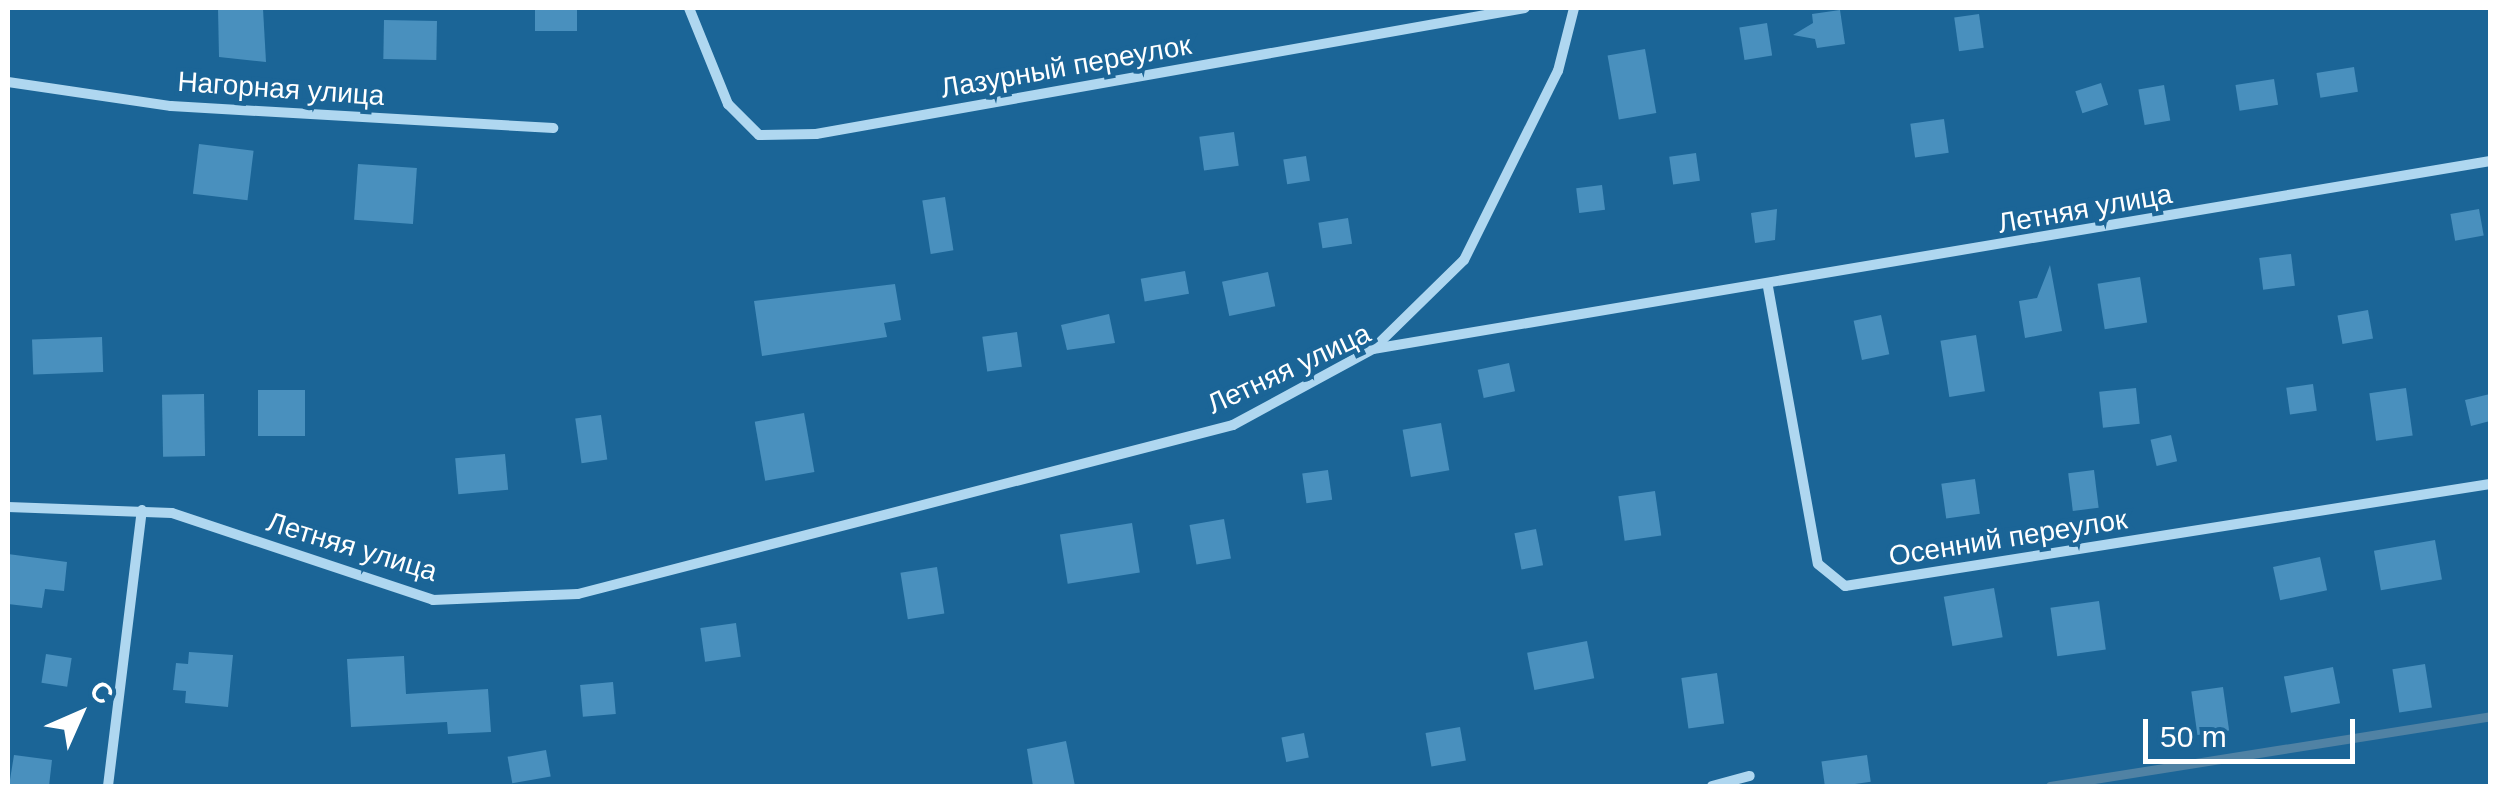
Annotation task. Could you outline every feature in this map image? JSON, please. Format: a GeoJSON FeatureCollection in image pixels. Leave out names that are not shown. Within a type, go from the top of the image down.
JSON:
{"type":"FeatureCollection","features":[{"type":"Feature","properties":{"kind":"street","name":"Лазурный переулок"},"geometry":{"type":"LineString","coordinates":[[689,8],[728,104],[758,135],[816,134],[1525,8]]}},
{"type":"Feature","properties":{"kind":"street"},"geometry":{"type":"LineString","coordinates":[[1373,349],[1464,260],[1558,71],[1574,8]]}},
{"type":"Feature","properties":{"kind":"street","name":"Нагорная улица"},"geometry":{"type":"LineString","coordinates":[[8,82],[171,106],[552,128]]}},
{"type":"Feature","properties":{"kind":"street","name":"Летняя улица"},"geometry":{"type":"LineString","coordinates":[[8,507],[142,510],[433,600],[578,594],[1233,425],[1373,349],[1768,287],[2490,161]]}},
{"type":"Feature","properties":{"kind":"street","name":"Осенний переулок"},"geometry":{"type":"LineString","coordinates":[[1768,287],[1818,564],[1844,586],[2490,484]]}},
{"type":"Feature","properties":{"kind":"street"},"geometry":{"type":"LineString","coordinates":[[108,786],[142,510]]}},
{"type":"Feature","properties":{"kind":"street"},"geometry":{"type":"LineString","coordinates":[[1712,786],[1750,776]]}},
{"type":"Feature","properties":{"kind":"building"},"geometry":{"type":"Polygon","coordinates":[[[218,8],[263,9],[266,62],[219,57],[218,8]]]}},
{"type":"Feature","properties":{"kind":"building"},"geometry":{"type":"Polygon","coordinates":[[[535,8],[577,8],[577,31],[535,31],[535,8]]]}},
{"type":"Feature","properties":{"kind":"building"},"geometry":{"type":"Polygon","coordinates":[[[1840,10],[1845,44],[1817,48],[1815,39],[1793,35],[1813,23],[1812,14],[1840,10]]]}},
{"type":"Feature","properties":{"kind":"building"},"geometry":{"type":"Polygon","coordinates":[[[1979,14],[1984,48],[1959,51],[1954,17],[1979,14]]]}},
{"type":"Feature","properties":{"kind":"building"},"geometry":{"type":"Polygon","coordinates":[[[384,20],[437,21],[436,60],[383,59],[384,20]]]}},
{"type":"Feature","properties":{"kind":"building"},"geometry":{"type":"Polygon","coordinates":[[[1767,23],[1772,56],[1745,60],[1739,27],[1767,23]]]}},
{"type":"Feature","properties":{"kind":"building"},"geometry":{"type":"Polygon","coordinates":[[[1645,49],[1656,113],[1619,120],[1608,56],[1645,49]]]}},
{"type":"Feature","properties":{"kind":"building"},"geometry":{"type":"Polygon","coordinates":[[[2354,67],[2358,92],[2320,98],[2316,73],[2354,67]]]}},
{"type":"Feature","properties":{"kind":"building"},"geometry":{"type":"Polygon","coordinates":[[[2274,79],[2278,105],[2240,111],[2235,85],[2274,79]]]}},
{"type":"Feature","properties":{"kind":"building"},"geometry":{"type":"Polygon","coordinates":[[[2101,83],[2108,105],[2082,113],[2075,91],[2101,83]]]}},
{"type":"Feature","properties":{"kind":"building"},"geometry":{"type":"Polygon","coordinates":[[[2164,85],[2170,120],[2145,125],[2138,90],[2164,85]]]}},
{"type":"Feature","properties":{"kind":"building"},"geometry":{"type":"Polygon","coordinates":[[[1944,119],[1949,153],[1915,157],[1910,124],[1944,119]]]}},
{"type":"Feature","properties":{"kind":"building"},"geometry":{"type":"Polygon","coordinates":[[[1234,132],[1239,166],[1204,171],[1199,137],[1234,132]]]}},
{"type":"Feature","properties":{"kind":"building"},"geometry":{"type":"Polygon","coordinates":[[[199,144],[254,151],[247,200],[193,194],[199,144]]]}},
{"type":"Feature","properties":{"kind":"building"},"geometry":{"type":"Polygon","coordinates":[[[1696,153],[1700,181],[1673,184],[1669,157],[1696,153]]]}},
{"type":"Feature","properties":{"kind":"building"},"geometry":{"type":"Polygon","coordinates":[[[1306,156],[1310,181],[1287,184],[1283,160],[1306,156]]]}},
{"type":"Feature","properties":{"kind":"building"},"geometry":{"type":"Polygon","coordinates":[[[358,164],[417,168],[413,224],[354,220],[358,164]]]}},
{"type":"Feature","properties":{"kind":"building"},"geometry":{"type":"Polygon","coordinates":[[[1602,185],[1605,210],[1579,213],[1576,188],[1602,185]]]}},
{"type":"Feature","properties":{"kind":"building"},"geometry":{"type":"Polygon","coordinates":[[[945,197],[953,250],[931,254],[922,201],[945,197]]]}},
{"type":"Feature","properties":{"kind":"building"},"geometry":{"type":"Polygon","coordinates":[[[1777,209],[1775,240],[1755,243],[1751,213],[1777,209]]]}},
{"type":"Feature","properties":{"kind":"building"},"geometry":{"type":"Polygon","coordinates":[[[2479,209],[2484,236],[2455,241],[2450,214],[2479,209]]]}},
{"type":"Feature","properties":{"kind":"building"},"geometry":{"type":"Polygon","coordinates":[[[1348,218],[1352,244],[1322,248],[1318,223],[1348,218]]]}},
{"type":"Feature","properties":{"kind":"building"},"geometry":{"type":"Polygon","coordinates":[[[2291,254],[2295,286],[2263,290],[2259,258],[2291,254]]]}},
{"type":"Feature","properties":{"kind":"building"},"geometry":{"type":"Polygon","coordinates":[[[2050,265],[2062,331],[2025,338],[2019,301],[2037,298],[2050,265]]]}},
{"type":"Feature","properties":{"kind":"building"},"geometry":{"type":"Polygon","coordinates":[[[1185,271],[1189,294],[1145,301],[1141,279],[1185,271]]]}},
{"type":"Feature","properties":{"kind":"building"},"geometry":{"type":"Polygon","coordinates":[[[1268,272],[1275,306],[1229,316],[1222,282],[1268,272]]]}},
{"type":"Feature","properties":{"kind":"building"},"geometry":{"type":"Polygon","coordinates":[[[2140,277],[2147,322],[2105,329],[2098,284],[2140,277]]]}},
{"type":"Feature","properties":{"kind":"building"},"geometry":{"type":"Polygon","coordinates":[[[895,284],[901,320],[884,323],[887,337],[762,356],[754,301],[895,284]]]}},
{"type":"Feature","properties":{"kind":"building"},"geometry":{"type":"Polygon","coordinates":[[[2368,310],[2373,339],[2343,344],[2337,315],[2368,310]]]}},
{"type":"Feature","properties":{"kind":"building"},"geometry":{"type":"Polygon","coordinates":[[[1109,314],[1115,343],[1067,350],[1061,325],[1109,314]]]}},
{"type":"Feature","properties":{"kind":"building"},"geometry":{"type":"Polygon","coordinates":[[[1881,315],[1889,354],[1862,360],[1854,321],[1881,315]]]}},
{"type":"Feature","properties":{"kind":"building"},"geometry":{"type":"Polygon","coordinates":[[[1017,332],[1022,367],[987,372],[982,337],[1017,332]]]}},
{"type":"Feature","properties":{"kind":"building"},"geometry":{"type":"Polygon","coordinates":[[[1976,335],[1985,391],[1949,397],[1940,341],[1976,335]]]}},
{"type":"Feature","properties":{"kind":"building"},"geometry":{"type":"Polygon","coordinates":[[[102,337],[103,372],[33,374],[32,339],[102,337]]]}},
{"type":"Feature","properties":{"kind":"building"},"geometry":{"type":"Polygon","coordinates":[[[1509,363],[1515,391],[1484,398],[1478,370],[1509,363]]]}},
{"type":"Feature","properties":{"kind":"building"},"geometry":{"type":"Polygon","coordinates":[[[2313,384],[2317,411],[2290,414],[2286,388],[2313,384]]]}},
{"type":"Feature","properties":{"kind":"building"},"geometry":{"type":"Polygon","coordinates":[[[2136,388],[2140,424],[2103,428],[2099,392],[2136,388]]]}},
{"type":"Feature","properties":{"kind":"building"},"geometry":{"type":"Polygon","coordinates":[[[2406,388],[2413,436],[2376,441],[2369,393],[2406,388]]]}},
{"type":"Feature","properties":{"kind":"building"},"geometry":{"type":"Polygon","coordinates":[[[258,390],[305,390],[305,436],[258,436],[258,390]]]}},
{"type":"Feature","properties":{"kind":"building"},"geometry":{"type":"Polygon","coordinates":[[[204,394],[205,456],[163,457],[162,395],[204,394]]]}},
{"type":"Feature","properties":{"kind":"building"},"geometry":{"type":"Polygon","coordinates":[[[2490,394],[2490,421],[2471,426],[2465,400],[2490,394]]]}},
{"type":"Feature","properties":{"kind":"building"},"geometry":{"type":"Polygon","coordinates":[[[804,413],[814,472],[765,481],[755,422],[804,413]]]}},
{"type":"Feature","properties":{"kind":"building"},"geometry":{"type":"Polygon","coordinates":[[[601,415],[607,460],[582,463],[575,419],[601,415]]]}},
{"type":"Feature","properties":{"kind":"building"},"geometry":{"type":"Polygon","coordinates":[[[1441,423],[1449,470],[1411,477],[1403,430],[1441,423]]]}},
{"type":"Feature","properties":{"kind":"building"},"geometry":{"type":"Polygon","coordinates":[[[2171,435],[2177,461],[2157,466],[2151,440],[2171,435]]]}},
{"type":"Feature","properties":{"kind":"building"},"geometry":{"type":"Polygon","coordinates":[[[505,454],[508,490],[458,494],[455,458],[505,454]]]}},
{"type":"Feature","properties":{"kind":"building"},"geometry":{"type":"Polygon","coordinates":[[[1328,470],[1332,500],[1306,503],[1302,474],[1328,470]]]}},
{"type":"Feature","properties":{"kind":"building"},"geometry":{"type":"Polygon","coordinates":[[[2094,470],[2099,508],[2073,511],[2068,473],[2094,470]]]}},
{"type":"Feature","properties":{"kind":"building"},"geometry":{"type":"Polygon","coordinates":[[[1975,479],[1980,514],[1946,518],[1941,484],[1975,479]]]}},
{"type":"Feature","properties":{"kind":"building"},"geometry":{"type":"Polygon","coordinates":[[[1655,491],[1661,536],[1625,541],[1618,496],[1655,491]]]}},
{"type":"Feature","properties":{"kind":"building"},"geometry":{"type":"Polygon","coordinates":[[[1224,519],[1231,558],[1196,564],[1190,525],[1224,519]]]}},
{"type":"Feature","properties":{"kind":"building"},"geometry":{"type":"Polygon","coordinates":[[[1132,523],[1140,572],[1068,584],[1060,534],[1132,523]]]}},
{"type":"Feature","properties":{"kind":"building"},"geometry":{"type":"Polygon","coordinates":[[[1536,529],[1543,565],[1521,570],[1514,533],[1536,529]]]}},
{"type":"Feature","properties":{"kind":"building"},"geometry":{"type":"Polygon","coordinates":[[[2435,540],[2442,579],[2381,590],[2374,551],[2435,540]]]}},
{"type":"Feature","properties":{"kind":"building"},"geometry":{"type":"Polygon","coordinates":[[[8,554],[67,562],[64,591],[45,589],[42,608],[8,604],[8,554]]]}},
{"type":"Feature","properties":{"kind":"building"},"geometry":{"type":"Polygon","coordinates":[[[2320,557],[2327,590],[2280,600],[2273,567],[2320,557]]]}},
{"type":"Feature","properties":{"kind":"building"},"geometry":{"type":"Polygon","coordinates":[[[937,567],[944,613],[908,619],[900,573],[937,567]]]}},
{"type":"Feature","properties":{"kind":"building"},"geometry":{"type":"Polygon","coordinates":[[[1994,588],[2003,637],[1952,646],[1944,597],[1994,588]]]}},
{"type":"Feature","properties":{"kind":"building"},"geometry":{"type":"Polygon","coordinates":[[[2099,601],[2106,650],[2057,656],[2050,608],[2099,601]]]}},
{"type":"Feature","properties":{"kind":"building"},"geometry":{"type":"Polygon","coordinates":[[[736,623],[741,657],[705,662],[700,628],[736,623]]]}},
{"type":"Feature","properties":{"kind":"building"},"geometry":{"type":"Polygon","coordinates":[[[1587,641],[1594,678],[1534,690],[1527,653],[1587,641]]]}},
{"type":"Feature","properties":{"kind":"building"},"geometry":{"type":"Polygon","coordinates":[[[189,652],[233,655],[228,707],[185,703],[186,691],[173,690],[176,663],[188,664],[189,652]]]}},
{"type":"Feature","properties":{"kind":"building"},"geometry":{"type":"Polygon","coordinates":[[[46,654],[72,658],[67,687],[41,683],[46,654]]]}},
{"type":"Feature","properties":{"kind":"building"},"geometry":{"type":"Polygon","coordinates":[[[404,656],[406,694],[488,689],[491,732],[448,734],[447,722],[351,727],[347,659],[404,656]]]}},
{"type":"Feature","properties":{"kind":"building"},"geometry":{"type":"Polygon","coordinates":[[[2425,664],[2432,707],[2399,713],[2392,669],[2425,664]]]}},
{"type":"Feature","properties":{"kind":"building"},"geometry":{"type":"Polygon","coordinates":[[[2333,667],[2340,703],[2291,713],[2284,677],[2333,667]]]}},
{"type":"Feature","properties":{"kind":"building"},"geometry":{"type":"Polygon","coordinates":[[[1717,673],[1724,724],[1688,729],[1681,678],[1717,673]]]}},
{"type":"Feature","properties":{"kind":"building"},"geometry":{"type":"Polygon","coordinates":[[[613,682],[616,714],[583,717],[580,685],[613,682]]]}},
{"type":"Feature","properties":{"kind":"building"},"geometry":{"type":"Polygon","coordinates":[[[2223,687],[2229,731],[2197,735],[2191,691],[2223,687]]]}},
{"type":"Feature","properties":{"kind":"building"},"geometry":{"type":"Polygon","coordinates":[[[1460,727],[1466,760],[1431,767],[1426,733],[1460,727]]]}},
{"type":"Feature","properties":{"kind":"building"},"geometry":{"type":"Polygon","coordinates":[[[1304,733],[1309,758],[1286,762],[1281,737],[1304,733]]]}},
{"type":"Feature","properties":{"kind":"building"},"geometry":{"type":"Polygon","coordinates":[[[1066,741],[1075,786],[1033,786],[1027,749],[1066,741]]]}},
{"type":"Feature","properties":{"kind":"building"},"geometry":{"type":"Polygon","coordinates":[[[546,750],[551,777],[512,783],[508,757],[546,750]]]}},
{"type":"Feature","properties":{"kind":"building"},"geometry":{"type":"Polygon","coordinates":[[[14,755],[52,760],[49,786],[9,786],[14,755]]]}},
{"type":"Feature","properties":{"kind":"building"},"geometry":{"type":"Polygon","coordinates":[[[1867,755],[1871,782],[1825,786],[1821,761],[1867,755]]]}},
{"type":"Feature","properties":{"kind":"waterway"},"geometry":{"type":"LineString","coordinates":[[2050,786],[2490,716]]}}]}
